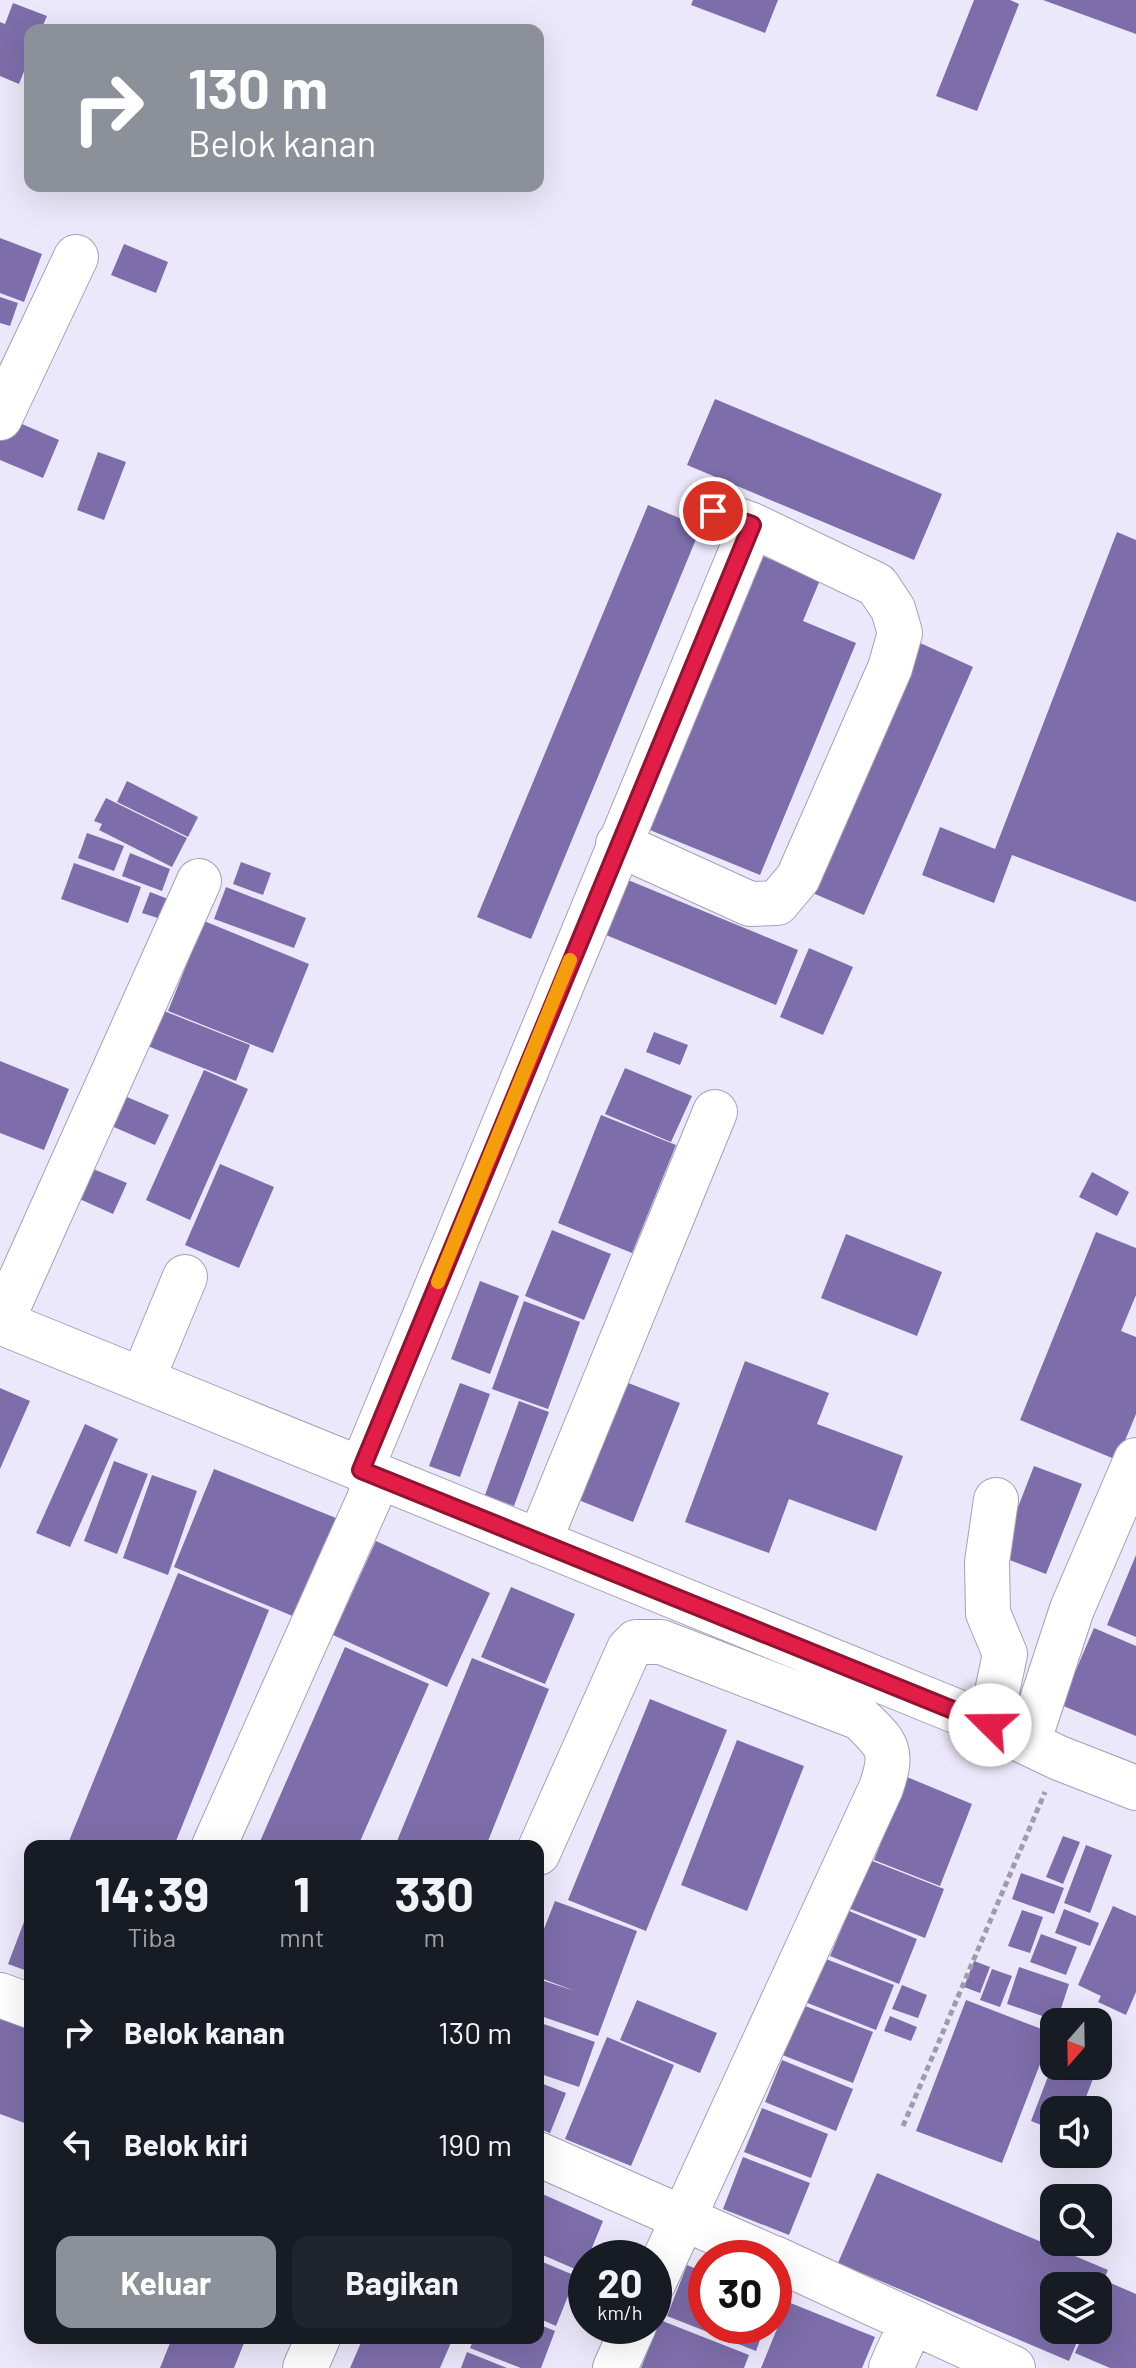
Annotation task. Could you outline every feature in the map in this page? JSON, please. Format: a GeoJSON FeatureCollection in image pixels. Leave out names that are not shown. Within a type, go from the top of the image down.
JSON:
{"type":"FeatureCollection","features":[{"type":"Feature","properties":{"kind":"street"},"geometry":{"type":"LineString","coordinates":[[0,418],[76,257]]}},
{"type":"Feature","properties":{"kind":"street"},"geometry":{"type":"LineString","coordinates":[[217,1840],[369,1475],[618,844],[732,518],[877,585],[893,609],[900,633],[890,668],[798,878],[777,903],[750,904],[618,844]]}},
{"type":"Feature","properties":{"kind":"street"},"geometry":{"type":"LineString","coordinates":[[199,881],[0,1323],[143,1378],[369,1475],[1136,1788]]}},
{"type":"Feature","properties":{"kind":"street"},"geometry":{"type":"LineString","coordinates":[[539,1542],[715,1112]]}},
{"type":"Feature","properties":{"kind":"street"},"geometry":{"type":"LineString","coordinates":[[143,1378],[185,1277]]}},
{"type":"Feature","properties":{"kind":"street"},"geometry":{"type":"LineString","coordinates":[[1026,1742],[1072,1609],[1136,1460]]}},
{"type":"Feature","properties":{"kind":"street"},"geometry":{"type":"LineString","coordinates":[[996,1500],[987,1562],[988,1613],[1005,1654],[1026,1742]]}},
{"type":"Feature","properties":{"kind":"street"},"geometry":{"type":"LineString","coordinates":[[544,1840],[629,1649],[636,1642],[661,1642],[860,1718],[884,1741],[890,1760],[881,1788],[672,2242]]}},
{"type":"Feature","properties":{"kind":"street"},"geometry":{"type":"LineString","coordinates":[[0,1995],[24,2004]]}},
{"type":"Feature","properties":{"kind":"street"},"geometry":{"type":"LineString","coordinates":[[544,2157],[735,2240]]}},
{"type":"Feature","properties":{"kind":"street"},"geometry":{"type":"LineString","coordinates":[[792,2267],[1013,2368]]}},
{"type":"Feature","properties":{"kind":"street"},"geometry":{"type":"LineString","coordinates":[[891,2368],[911,2323]]}},
{"type":"Feature","properties":{"kind":"street"},"geometry":{"type":"LineString","coordinates":[[305,2368],[315,2344]]}},
{"type":"Feature","properties":{"kind":"street"},"geometry":{"type":"LineString","coordinates":[[615,2368],[626,2344]]}},
{"type":"Feature","properties":{"kind":"path"},"geometry":{"type":"LineString","coordinates":[[903,2126],[1026,1742]]}},
{"type":"Feature","properties":{"kind":"building"},"geometry":{"type":"Polygon","coordinates":[[[693,0],[778,0],[765,33],[691,5],[693,0]]]}},
{"type":"Feature","properties":{"kind":"building"},"geometry":{"type":"Polygon","coordinates":[[[974,0],[1010,0],[1019,4],[977,111],[936,96],[974,0]]]}},
{"type":"Feature","properties":{"kind":"building"},"geometry":{"type":"Polygon","coordinates":[[[1043,0],[1136,0],[1136,34],[1043,0]]]}},
{"type":"Feature","properties":{"kind":"building"},"geometry":{"type":"Polygon","coordinates":[[[13,3],[47,16],[44,24],[24,24],[24,71],[19,84],[0,76],[0,22],[5,24],[13,3]]]}},
{"type":"Feature","properties":{"kind":"building"},"geometry":{"type":"Polygon","coordinates":[[[0,238],[42,254],[24,302],[0,293],[0,238]]]}},
{"type":"Feature","properties":{"kind":"building"},"geometry":{"type":"Polygon","coordinates":[[[124,244],[168,262],[156,293],[111,275],[124,244]]]}},
{"type":"Feature","properties":{"kind":"building"},"geometry":{"type":"Polygon","coordinates":[[[0,297],[18,303],[10,326],[0,323],[0,297]]]}},
{"type":"Feature","properties":{"kind":"building"},"geometry":{"type":"Polygon","coordinates":[[[715,399],[942,494],[914,560],[687,465],[715,399]]]}},
{"type":"Feature","properties":{"kind":"building"},"geometry":{"type":"Polygon","coordinates":[[[8,418],[59,440],[43,478],[0,460],[0,437],[8,418]]]}},
{"type":"Feature","properties":{"kind":"building"},"geometry":{"type":"Polygon","coordinates":[[[98,452],[126,462],[104,520],[77,510],[98,452]]]}},
{"type":"Feature","properties":{"kind":"building"},"geometry":{"type":"Polygon","coordinates":[[[648,505],[701,527],[531,939],[477,917],[648,505]]]}},
{"type":"Feature","properties":{"kind":"building"},"geometry":{"type":"Polygon","coordinates":[[[1117,532],[1136,540],[1136,902],[1012,855],[994,903],[922,875],[940,827],[995,849],[1117,532]]]}},
{"type":"Feature","properties":{"kind":"building"},"geometry":{"type":"Polygon","coordinates":[[[758,554],[820,580],[803,621],[856,643],[760,875],[645,828],[758,554]]]}},
{"type":"Feature","properties":{"kind":"building"},"geometry":{"type":"Polygon","coordinates":[[[918,642],[973,667],[864,915],[808,891],[918,642]]]}},
{"type":"Feature","properties":{"kind":"building"},"geometry":{"type":"Polygon","coordinates":[[[127,781],[198,817],[188,837],[117,802],[127,781]]]}},
{"type":"Feature","properties":{"kind":"building"},"geometry":{"type":"Polygon","coordinates":[[[106,798],[187,838],[172,867],[99,830],[102,824],[94,821],[106,798]]]}},
{"type":"Feature","properties":{"kind":"building"},"geometry":{"type":"Polygon","coordinates":[[[87,833],[124,846],[114,871],[78,858],[87,833]]]}},
{"type":"Feature","properties":{"kind":"building"},"geometry":{"type":"Polygon","coordinates":[[[130,853],[170,869],[162,891],[122,876],[130,853]]]}},
{"type":"Feature","properties":{"kind":"building"},"geometry":{"type":"Polygon","coordinates":[[[241,862],[271,873],[263,895],[233,884],[241,862]]]}},
{"type":"Feature","properties":{"kind":"building"},"geometry":{"type":"Polygon","coordinates":[[[74,863],[141,887],[128,923],[61,899],[74,863]]]}},
{"type":"Feature","properties":{"kind":"building"},"geometry":{"type":"Polygon","coordinates":[[[628,880],[798,950],[776,1005],[606,935],[628,880]]]}},
{"type":"Feature","properties":{"kind":"building"},"geometry":{"type":"Polygon","coordinates":[[[226,887],[306,918],[294,948],[214,919],[226,887]]]}},
{"type":"Feature","properties":{"kind":"building"},"geometry":{"type":"Polygon","coordinates":[[[150,892],[168,899],[161,919],[142,913],[150,892]]]}},
{"type":"Feature","properties":{"kind":"building"},"geometry":{"type":"Polygon","coordinates":[[[204,921],[309,964],[273,1053],[168,1011],[204,921]]]}},
{"type":"Feature","properties":{"kind":"building"},"geometry":{"type":"Polygon","coordinates":[[[809,948],[853,967],[823,1035],[780,1017],[809,948]]]}},
{"type":"Feature","properties":{"kind":"building"},"geometry":{"type":"Polygon","coordinates":[[[159,1009],[250,1045],[236,1081],[145,1045],[159,1009]]]}},
{"type":"Feature","properties":{"kind":"building"},"geometry":{"type":"Polygon","coordinates":[[[654,1032],[688,1045],[680,1065],[646,1052],[654,1032]]]}},
{"type":"Feature","properties":{"kind":"building"},"geometry":{"type":"Polygon","coordinates":[[[0,1061],[69,1089],[44,1150],[0,1133],[0,1061]]]}},
{"type":"Feature","properties":{"kind":"building"},"geometry":{"type":"Polygon","coordinates":[[[625,1068],[692,1096],[671,1142],[605,1114],[625,1068]]]}},
{"type":"Feature","properties":{"kind":"building"},"geometry":{"type":"Polygon","coordinates":[[[204,1070],[248,1089],[190,1220],[146,1200],[204,1070]]]}},
{"type":"Feature","properties":{"kind":"building"},"geometry":{"type":"Polygon","coordinates":[[[120,1094],[169,1115],[155,1145],[107,1124],[120,1094]]]}},
{"type":"Feature","properties":{"kind":"building"},"geometry":{"type":"Polygon","coordinates":[[[601,1115],[676,1145],[632,1253],[558,1223],[601,1115]]]}},
{"type":"Feature","properties":{"kind":"building"},"geometry":{"type":"Polygon","coordinates":[[[220,1164],[274,1187],[239,1268],[185,1245],[220,1164]]]}},
{"type":"Feature","properties":{"kind":"building"},"geometry":{"type":"Polygon","coordinates":[[[86,1166],[127,1183],[113,1214],[73,1196],[86,1166]]]}},
{"type":"Feature","properties":{"kind":"building"},"geometry":{"type":"Polygon","coordinates":[[[1092,1172],[1129,1192],[1117,1216],[1079,1197],[1092,1172]]]}},
{"type":"Feature","properties":{"kind":"building"},"geometry":{"type":"Polygon","coordinates":[[[552,1230],[611,1254],[584,1320],[525,1296],[552,1230]]]}},
{"type":"Feature","properties":{"kind":"building"},"geometry":{"type":"Polygon","coordinates":[[[1096,1232],[1136,1248],[1136,1295],[1121,1331],[1136,1337],[1136,1414],[1117,1460],[1020,1420],[1096,1232]]]}},
{"type":"Feature","properties":{"kind":"building"},"geometry":{"type":"Polygon","coordinates":[[[846,1234],[942,1272],[917,1336],[821,1298],[846,1234]]]}},
{"type":"Feature","properties":{"kind":"building"},"geometry":{"type":"Polygon","coordinates":[[[480,1281],[519,1296],[490,1374],[451,1359],[480,1281]]]}},
{"type":"Feature","properties":{"kind":"building"},"geometry":{"type":"Polygon","coordinates":[[[524,1301],[580,1322],[548,1409],[492,1389],[524,1301]]]}},
{"type":"Feature","properties":{"kind":"building"},"geometry":{"type":"Polygon","coordinates":[[[745,1361],[829,1393],[817,1424],[903,1456],[876,1531],[789,1499],[769,1553],[685,1522],[745,1361]]]}},
{"type":"Feature","properties":{"kind":"building"},"geometry":{"type":"Polygon","coordinates":[[[623,1381],[680,1403],[633,1522],[576,1499],[623,1381]]]}},
{"type":"Feature","properties":{"kind":"building"},"geometry":{"type":"Polygon","coordinates":[[[460,1383],[490,1394],[460,1477],[429,1466],[460,1383]]]}},
{"type":"Feature","properties":{"kind":"building"},"geometry":{"type":"Polygon","coordinates":[[[0,1388],[30,1401],[0,1469],[0,1388]]]}},
{"type":"Feature","properties":{"kind":"building"},"geometry":{"type":"Polygon","coordinates":[[[519,1401],[549,1412],[514,1506],[485,1495],[519,1401]]]}},
{"type":"Feature","properties":{"kind":"building"},"geometry":{"type":"Polygon","coordinates":[[[85,1424],[118,1439],[70,1547],[36,1533],[85,1424]]]}},
{"type":"Feature","properties":{"kind":"building"},"geometry":{"type":"Polygon","coordinates":[[[114,1461],[148,1474],[117,1554],[84,1541],[114,1461]]]}},
{"type":"Feature","properties":{"kind":"building"},"geometry":{"type":"Polygon","coordinates":[[[1034,1466],[1082,1484],[1046,1574],[999,1556],[1034,1466]]]}},
{"type":"Feature","properties":{"kind":"building"},"geometry":{"type":"Polygon","coordinates":[[[214,1469],[336,1518],[295,1617],[174,1567],[214,1469]]]}},
{"type":"Feature","properties":{"kind":"building"},"geometry":{"type":"Polygon","coordinates":[[[152,1475],[197,1491],[168,1575],[123,1558],[152,1475]]]}},
{"type":"Feature","properties":{"kind":"building"},"geometry":{"type":"Polygon","coordinates":[[[376,1541],[490,1593],[447,1687],[333,1635],[376,1541]]]}},
{"type":"Feature","properties":{"kind":"building"},"geometry":{"type":"Polygon","coordinates":[[[1136,1555],[1136,1637],[1107,1625],[1136,1555]]]}},
{"type":"Feature","properties":{"kind":"building"},"geometry":{"type":"Polygon","coordinates":[[[178,1573],[269,1610],[176,1840],[69,1840],[178,1573]]]}},
{"type":"Feature","properties":{"kind":"building"},"geometry":{"type":"Polygon","coordinates":[[[511,1587],[575,1614],[545,1684],[481,1657],[511,1587]]]}},
{"type":"Feature","properties":{"kind":"building"},"geometry":{"type":"Polygon","coordinates":[[[1094,1628],[1136,1646],[1136,1736],[1061,1705],[1094,1628]]]}},
{"type":"Feature","properties":{"kind":"building"},"geometry":{"type":"Polygon","coordinates":[[[345,1647],[429,1684],[361,1840],[261,1840],[345,1647]]]}},
{"type":"Feature","properties":{"kind":"building"},"geometry":{"type":"Polygon","coordinates":[[[472,1658],[549,1689],[488,1840],[397,1840],[472,1658]]]}},
{"type":"Feature","properties":{"kind":"building"},"geometry":{"type":"Polygon","coordinates":[[[650,1699],[727,1730],[646,1931],[568,1900],[650,1699]]]}},
{"type":"Feature","properties":{"kind":"building"},"geometry":{"type":"Polygon","coordinates":[[[737,1740],[804,1766],[747,1911],[681,1885],[737,1740]]]}},
{"type":"Feature","properties":{"kind":"building"},"geometry":{"type":"Polygon","coordinates":[[[907,1777],[972,1804],[940,1886],[874,1860],[907,1777]]]}},
{"type":"Feature","properties":{"kind":"building"},"geometry":{"type":"Polygon","coordinates":[[[1063,1836],[1080,1842],[1063,1884],[1046,1877],[1063,1836]]]}},
{"type":"Feature","properties":{"kind":"building"},"geometry":{"type":"Polygon","coordinates":[[[1086,1845],[1112,1855],[1090,1913],[1064,1903],[1086,1845]]]}},
{"type":"Feature","properties":{"kind":"building"},"geometry":{"type":"Polygon","coordinates":[[[862,1857],[944,1889],[925,1938],[843,1906],[862,1857]]]}},
{"type":"Feature","properties":{"kind":"building"},"geometry":{"type":"Polygon","coordinates":[[[1021,1873],[1064,1888],[1054,1914],[1012,1899],[1021,1873]]]}},
{"type":"Feature","properties":{"kind":"building"},"geometry":{"type":"Polygon","coordinates":[[[555,1901],[637,1931],[598,2036],[544,2017],[544,1981],[575,1991],[544,1979],[544,1929],[555,1901]]]}},
{"type":"Feature","properties":{"kind":"building"},"geometry":{"type":"Polygon","coordinates":[[[1113,1906],[1136,1916],[1136,1992],[1126,2015],[1098,2002],[1101,1996],[1078,1985],[1113,1906]]]}},
{"type":"Feature","properties":{"kind":"building"},"geometry":{"type":"Polygon","coordinates":[[[1064,1909],[1099,1923],[1090,1946],[1055,1933],[1064,1909]]]}},
{"type":"Feature","properties":{"kind":"building"},"geometry":{"type":"Polygon","coordinates":[[[1022,1910],[1043,1917],[1030,1953],[1008,1946],[1022,1910]]]}},
{"type":"Feature","properties":{"kind":"building"},"geometry":{"type":"Polygon","coordinates":[[[849,1911],[917,1939],[899,1984],[830,1956],[849,1911]]]}},
{"type":"Feature","properties":{"kind":"building"},"geometry":{"type":"Polygon","coordinates":[[[24,1922],[24,1970],[8,1964],[24,1922]]]}},
{"type":"Feature","properties":{"kind":"building"},"geometry":{"type":"Polygon","coordinates":[[[1041,1934],[1077,1947],[1066,1975],[1030,1962],[1041,1934]]]}},
{"type":"Feature","properties":{"kind":"building"},"geometry":{"type":"Polygon","coordinates":[[[818,1956],[894,1985],[876,2030],[800,2000],[818,1956]]]}},
{"type":"Feature","properties":{"kind":"building"},"geometry":{"type":"Polygon","coordinates":[[[974,1961],[990,1967],[980,1993],[964,1987],[974,1961]]]}},
{"type":"Feature","properties":{"kind":"building"},"geometry":{"type":"Polygon","coordinates":[[[1019,1967],[1069,1984],[1061,2008],[1040,2008],[1040,2015],[1007,2004],[1019,1967]]]}},
{"type":"Feature","properties":{"kind":"building"},"geometry":{"type":"Polygon","coordinates":[[[992,1969],[1012,1976],[1000,2007],[980,2000],[992,1969]]]}},
{"type":"Feature","properties":{"kind":"building"},"geometry":{"type":"Polygon","coordinates":[[[902,1985],[927,1995],[918,2018],[892,2009],[902,1985]]]}},
{"type":"Feature","properties":{"kind":"building"},"geometry":{"type":"Polygon","coordinates":[[[637,2000],[717,2033],[700,2073],[620,2040],[637,2000]]]}},
{"type":"Feature","properties":{"kind":"building"},"geometry":{"type":"Polygon","coordinates":[[[966,2000],[1040,2028],[1040,2064],[1002,2163],[916,2131],[966,2000]]]}},
{"type":"Feature","properties":{"kind":"building"},"geometry":{"type":"Polygon","coordinates":[[[800,2004],[873,2032],[853,2083],[780,2054],[800,2004]]]}},
{"type":"Feature","properties":{"kind":"building"},"geometry":{"type":"Polygon","coordinates":[[[890,2016],[917,2027],[911,2041],[884,2031],[890,2016]]]}},
{"type":"Feature","properties":{"kind":"building"},"geometry":{"type":"Polygon","coordinates":[[[0,2017],[24,2027],[24,2123],[0,2114],[0,2017]]]}},
{"type":"Feature","properties":{"kind":"building"},"geometry":{"type":"Polygon","coordinates":[[[544,2024],[595,2042],[579,2087],[544,2075],[544,2024]]]}},
{"type":"Feature","properties":{"kind":"building"},"geometry":{"type":"Polygon","coordinates":[[[607,2037],[674,2065],[631,2166],[565,2139],[607,2037]]]}},
{"type":"Feature","properties":{"kind":"building"},"geometry":{"type":"Polygon","coordinates":[[[782,2060],[853,2089],[836,2131],[765,2102],[782,2060]]]}},
{"type":"Feature","properties":{"kind":"building"},"geometry":{"type":"Polygon","coordinates":[[[1047,2080],[1093,2080],[1086,2096],[1041,2096],[1047,2080]]]}},
{"type":"Feature","properties":{"kind":"building"},"geometry":{"type":"Polygon","coordinates":[[[544,2084],[566,2093],[550,2133],[544,2130],[544,2084]]]}},
{"type":"Feature","properties":{"kind":"building"},"geometry":{"type":"Polygon","coordinates":[[[1040,2097],[1040,2125],[1031,2121],[1040,2097]]]}},
{"type":"Feature","properties":{"kind":"building"},"geometry":{"type":"Polygon","coordinates":[[[762,2108],[828,2134],[811,2178],[744,2152],[762,2108]]]}},
{"type":"Feature","properties":{"kind":"building"},"geometry":{"type":"Polygon","coordinates":[[[743,2157],[810,2183],[789,2235],[723,2209],[743,2157]]]}},
{"type":"Feature","properties":{"kind":"building"},"geometry":{"type":"Polygon","coordinates":[[[877,2173],[1040,2241],[1040,2256],[1075,2256],[1108,2270],[1040,2272],[1040,2344],[1076,2344],[1069,2361],[838,2263],[877,2173]]]}},
{"type":"Feature","properties":{"kind":"building"},"geometry":{"type":"Polygon","coordinates":[[[544,2195],[603,2221],[595,2240],[568,2240],[568,2266],[544,2256],[544,2195]]]}},
{"type":"Feature","properties":{"kind":"building"},"geometry":{"type":"Polygon","coordinates":[[[544,2263],[568,2273],[568,2296],[556,2326],[544,2321],[544,2263]]]}},
{"type":"Feature","properties":{"kind":"building"},"geometry":{"type":"Polygon","coordinates":[[[687,2265],[688,2324],[672,2318],[672,2303],[687,2265]]]}},
{"type":"Feature","properties":{"kind":"building"},"geometry":{"type":"Polygon","coordinates":[[[1112,2284],[1136,2294],[1136,2368],[1110,2368],[1075,2353],[1079,2344],[1112,2344],[1112,2284]]]}},
{"type":"Feature","properties":{"kind":"building"},"geometry":{"type":"Polygon","coordinates":[[[792,2304],[875,2337],[862,2368],[761,2368],[771,2344],[792,2344],[792,2304]]]}},
{"type":"Feature","properties":{"kind":"building"},"geometry":{"type":"Polygon","coordinates":[[[672,2325],[688,2331],[688,2344],[721,2344],[749,2355],[744,2368],[641,2368],[650,2344],[672,2344],[672,2325]]]}},
{"type":"Feature","properties":{"kind":"building"},"geometry":{"type":"Polygon","coordinates":[[[544,2326],[555,2331],[541,2368],[521,2368],[470,2348],[472,2344],[544,2344],[544,2326]]]}},
{"type":"Feature","properties":{"kind":"building"},"geometry":{"type":"Polygon","coordinates":[[[170,2344],[244,2344],[234,2368],[160,2368],[170,2344]]]}},
{"type":"Feature","properties":{"kind":"building"},"geometry":{"type":"Polygon","coordinates":[[[360,2344],[450,2344],[440,2368],[350,2368],[360,2344]]]}},
{"type":"Feature","properties":{"kind":"building"},"geometry":{"type":"Polygon","coordinates":[[[738,2344],[759,2344],[756,2351],[738,2344]]]}},
{"type":"Feature","properties":{"kind":"building"},"geometry":{"type":"Polygon","coordinates":[[[467,2352],[507,2368],[461,2368],[467,2352]]]}},
{"type":"Feature","properties":{"kind":"slow traffic"},"geometry":{"type":"LineString","coordinates":[[438,1282],[570,960]]}},
{"type":"Feature","properties":{"kind":"route"},"geometry":{"type":"LineString","coordinates":[[713,511],[752,525],[361,1470],[990,1725]]}}]}
